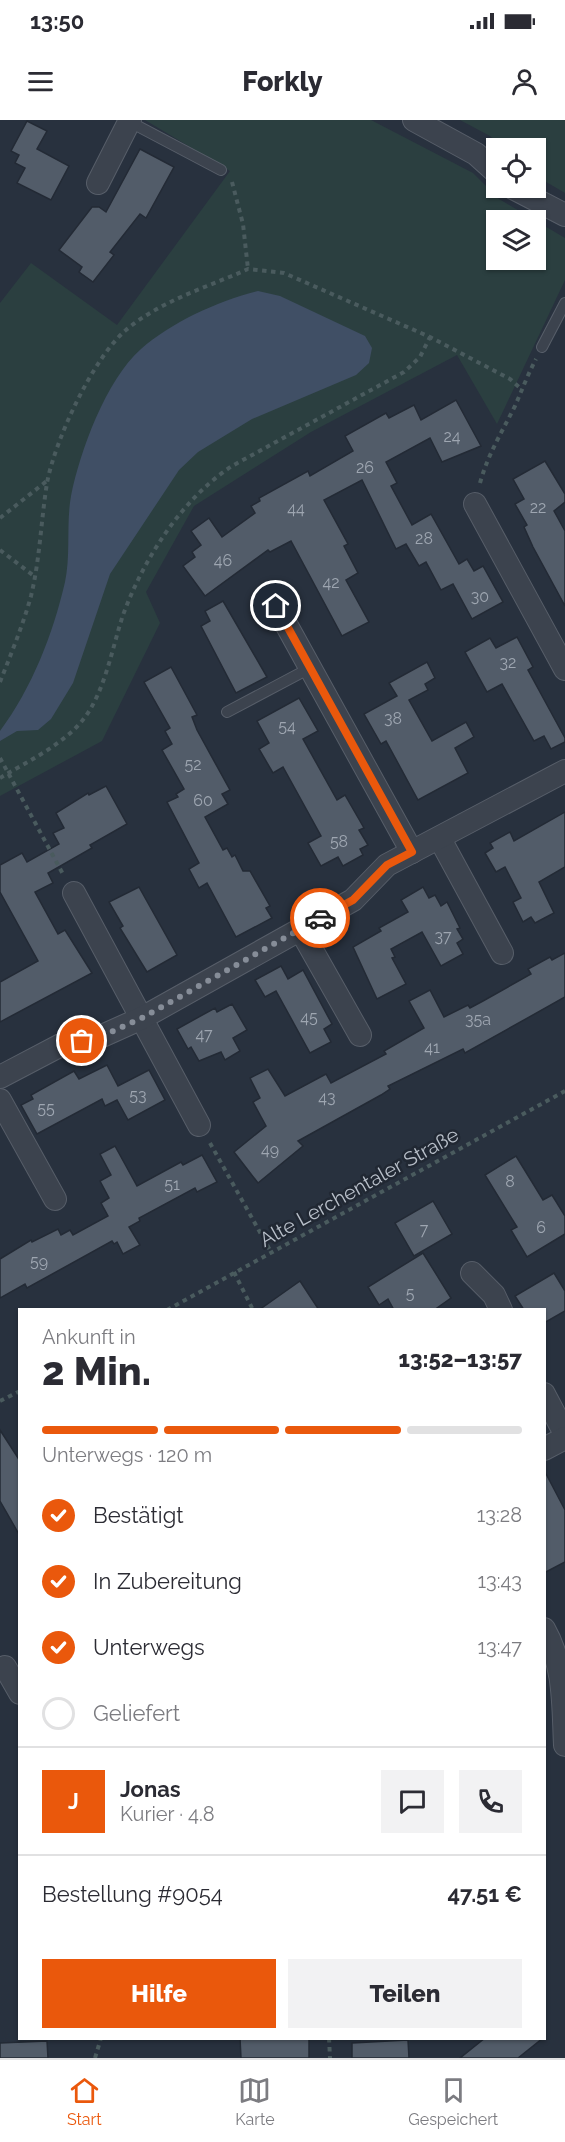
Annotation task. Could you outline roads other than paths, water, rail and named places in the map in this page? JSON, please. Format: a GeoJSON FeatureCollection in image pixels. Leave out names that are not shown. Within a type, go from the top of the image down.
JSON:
{"type":"FeatureCollection","features":[{"type":"Feature","properties":{"kind":"street"},"geometry":{"type":"LineString","coordinates":[[414,120],[476,154],[486,163]]}},
{"type":"Feature","properties":{"kind":"street"},"geometry":{"type":"LineString","coordinates":[[98,183],[130,121]]}},
{"type":"Feature","properties":{"kind":"street"},"geometry":{"type":"LineString","coordinates":[[532,198],[565,215]]}},
{"type":"Feature","properties":{"kind":"street"},"geometry":{"type":"LineString","coordinates":[[475,504],[565,669]]}},
{"type":"Feature","properties":{"kind":"street"},"geometry":{"type":"LineString","coordinates":[[276,606],[412,852]]}},
{"type":"Feature","properties":{"kind":"street"},"geometry":{"type":"LineString","coordinates":[[0,1077],[61,1046],[102,1036],[142,1018],[353,900],[387,865],[565,771]]}},
{"type":"Feature","properties":{"kind":"street"},"geometry":{"type":"LineString","coordinates":[[440,839],[502,953]]}},
{"type":"Feature","properties":{"kind":"street"},"geometry":{"type":"LineString","coordinates":[[74,893],[199,1125]]}},
{"type":"Feature","properties":{"kind":"street"},"geometry":{"type":"LineString","coordinates":[[300,929],[360,1035]]}},
{"type":"Feature","properties":{"kind":"street"},"geometry":{"type":"LineString","coordinates":[[0,1100],[55,1199]]}},
{"type":"Feature","properties":{"kind":"street"},"geometry":{"type":"LineString","coordinates":[[472,1273],[494,1295],[500,1308]]}},
{"type":"Feature","properties":{"kind":"street"},"geometry":{"type":"LineString","coordinates":[[546,1398],[565,1436],[546,1448]]}},
{"type":"Feature","properties":{"kind":"street"},"geometry":{"type":"LineString","coordinates":[[546,1633],[557,1656],[562,1675],[565,1744]]}},
{"type":"Feature","properties":{"kind":"street"},"geometry":{"type":"LineString","coordinates":[[8,1665],[18,1688]]}},
{"type":"Feature","properties":{"kind":"lane"},"geometry":{"type":"LineString","coordinates":[[130,121],[221,170]]}},
{"type":"Feature","properties":{"kind":"lane"},"geometry":{"type":"LineString","coordinates":[[542,347],[565,303]]}},
{"type":"Feature","properties":{"kind":"lane"},"geometry":{"type":"LineString","coordinates":[[227,712],[310,668]]}},
{"type":"Feature","properties":{"kind":"water"},"geometry":{"type":"Polygon","coordinates":[[[258,291],[280,296],[365,336],[372,348],[369,363],[356,375],[252,419],[198,452],[179,470],[110,574],[73,683],[51,719],[38,730],[17,731],[0,741],[0,731],[22,697],[48,641],[67,571],[69,517],[75,478],[96,417],[106,397],[128,362],[153,339],[196,314],[227,300],[258,291]]]}}]}
